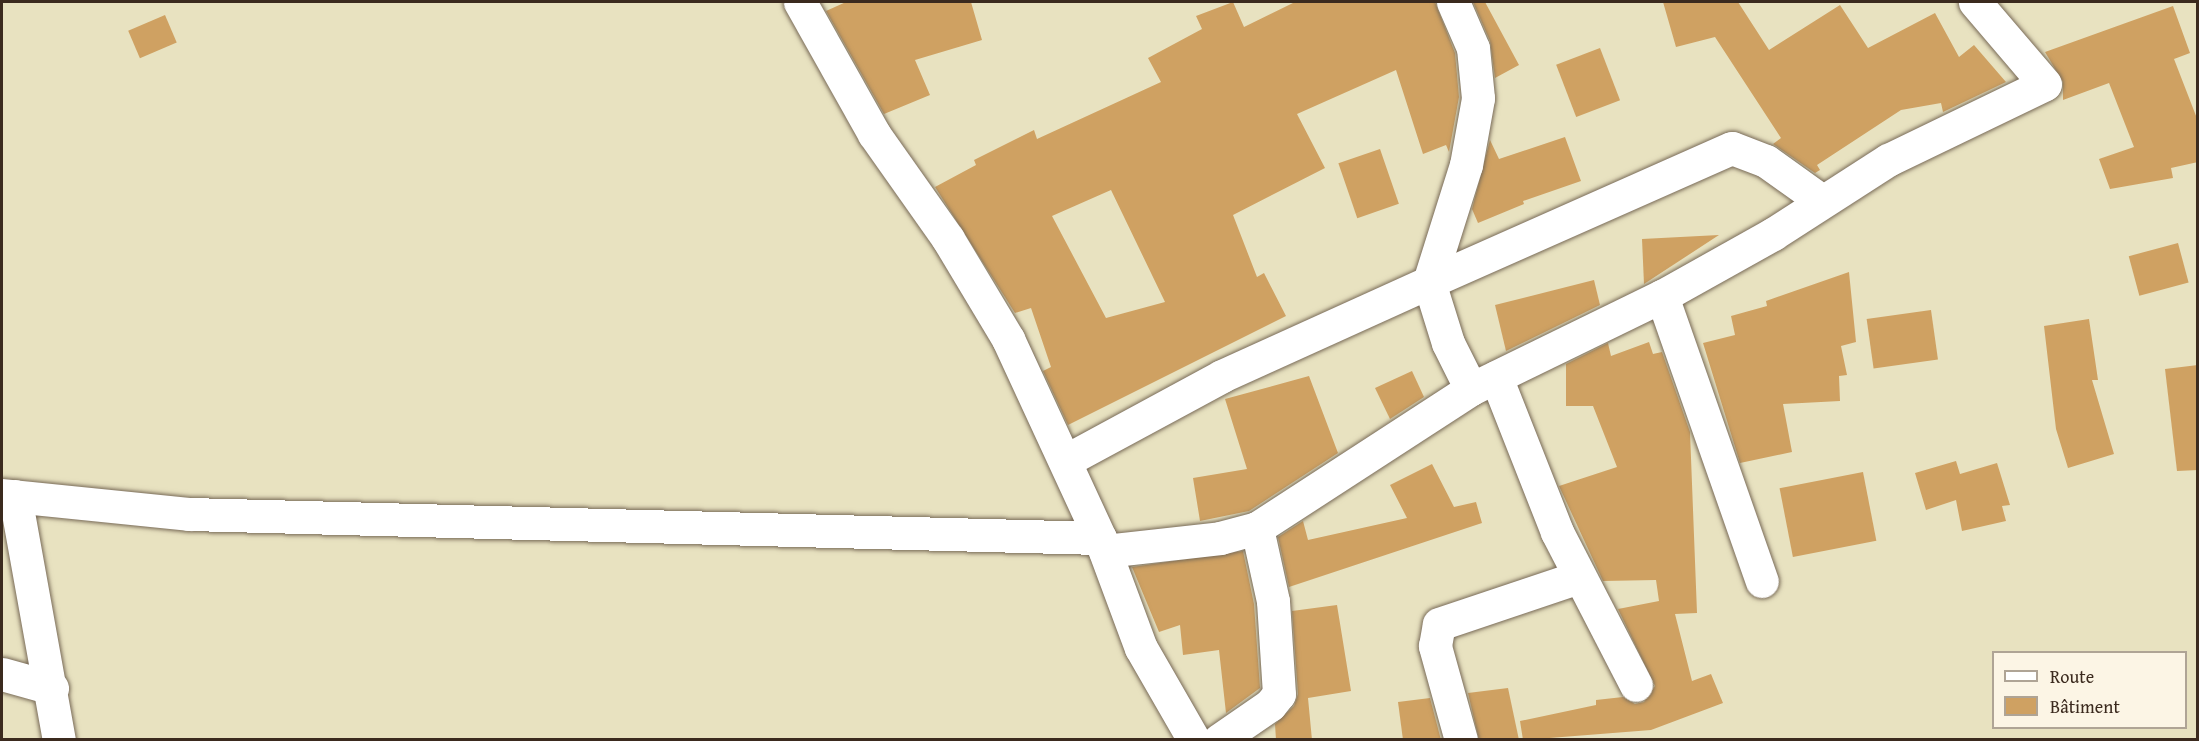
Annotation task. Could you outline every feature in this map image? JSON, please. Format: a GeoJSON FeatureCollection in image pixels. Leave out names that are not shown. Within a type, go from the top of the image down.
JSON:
{"type":"FeatureCollection","features":[{"type":"Feature","properties":{"kind":"street"},"geometry":{"type":"LineString","coordinates":[[801,2],[874,134],[948,239],[1008,339],[1102,545],[1141,648],[1194,740]]}},
{"type":"Feature","properties":{"kind":"street"},"geometry":{"type":"LineString","coordinates":[[1453,2],[1473,48],[1478,98],[1466,165],[1429,282],[1448,343],[1484,383],[1579,577],[1636,686]]}},
{"type":"Feature","properties":{"kind":"street"},"geometry":{"type":"LineString","coordinates":[[59,740],[52,688],[8,496],[189,514],[1102,545],[1220,538],[1257,528],[1484,383],[1662,296],[1773,234],[1888,160],[2000,109],[2045,84],[1975,2]]}},
{"type":"Feature","properties":{"kind":"street"},"geometry":{"type":"LineString","coordinates":[[1065,461],[1222,376],[1732,148],[1766,161],[1822,201]]}},
{"type":"Feature","properties":{"kind":"street"},"geometry":{"type":"LineString","coordinates":[[1662,296],[1762,581]]}},
{"type":"Feature","properties":{"kind":"street"},"geometry":{"type":"LineString","coordinates":[[1219,740],[1270,705],[1279,694],[1273,601],[1257,528]]}},
{"type":"Feature","properties":{"kind":"street"},"geometry":{"type":"LineString","coordinates":[[1461,740],[1435,646],[1439,624],[1579,577]]}},
{"type":"Feature","properties":{"kind":"street"},"geometry":{"type":"LineString","coordinates":[[2,674],[52,688]]}},
{"type":"Feature","properties":{"kind":"building"},"geometry":{"type":"Polygon","coordinates":[[[846,2],[971,2],[982,40],[915,60],[930,95],[884,114],[826,11],[846,2]]]}},
{"type":"Feature","properties":{"kind":"building"},"geometry":{"type":"Polygon","coordinates":[[[1233,2],[1244,27],[1295,2],[1435,2],[1455,53],[1459,97],[1449,152],[1446,145],[1423,154],[1396,70],[1297,114],[1325,168],[1233,215],[1257,277],[1264,273],[1286,316],[1068,425],[1043,371],[1051,367],[1031,308],[1015,313],[935,187],[976,165],[974,160],[1034,130],[1037,139],[1161,82],[1148,58],[1202,29],[1196,16],[1233,2]],[[1111,190],[1052,216],[1106,318],[1165,302],[1111,190]]]}},
{"type":"Feature","properties":{"kind":"building"},"geometry":{"type":"Polygon","coordinates":[[[1473,2],[1485,2],[1519,65],[1495,78],[1490,41],[1473,2]]]}},
{"type":"Feature","properties":{"kind":"building"},"geometry":{"type":"Polygon","coordinates":[[[1663,2],[1738,2],[1769,50],[1840,5],[1868,48],[1935,13],[1959,57],[1974,45],[2006,82],[1943,112],[1941,103],[1901,110],[1817,165],[1820,170],[1815,173],[1773,144],[1781,138],[1715,37],[1676,47],[1663,2]]]}},
{"type":"Feature","properties":{"kind":"building"},"geometry":{"type":"Polygon","coordinates":[[[2173,6],[2190,53],[2174,59],[2198,121],[2198,162],[2171,168],[2173,178],[2110,189],[2099,159],[2134,147],[2109,83],[2063,100],[2063,82],[2045,52],[2173,6]]]}},
{"type":"Feature","properties":{"kind":"building"},"geometry":{"type":"Polygon","coordinates":[[[165,15],[177,43],[140,58],[128,31],[165,15]]]}},
{"type":"Feature","properties":{"kind":"building"},"geometry":{"type":"Polygon","coordinates":[[[1600,48],[1620,100],[1576,117],[1556,65],[1600,48]]]}},
{"type":"Feature","properties":{"kind":"building"},"geometry":{"type":"Polygon","coordinates":[[[1565,137],[1581,181],[1523,201],[1524,204],[1478,223],[1472,209],[1490,140],[1499,159],[1565,137]]]}},
{"type":"Feature","properties":{"kind":"building"},"geometry":{"type":"Polygon","coordinates":[[[1380,149],[1399,204],[1357,218],[1338,163],[1380,149]]]}},
{"type":"Feature","properties":{"kind":"building"},"geometry":{"type":"Polygon","coordinates":[[[1719,235],[1644,284],[1642,239],[1719,235]]]}},
{"type":"Feature","properties":{"kind":"building"},"geometry":{"type":"Polygon","coordinates":[[[2178,243],[2189,283],[2139,296],[2129,256],[2178,243]]]}},
{"type":"Feature","properties":{"kind":"building"},"geometry":{"type":"Polygon","coordinates":[[[1849,272],[1856,342],[1841,346],[1847,375],[1839,376],[1840,401],[1783,404],[1792,452],[1740,463],[1703,343],[1735,335],[1731,316],[1767,306],[1766,301],[1849,272]]]}},
{"type":"Feature","properties":{"kind":"building"},"geometry":{"type":"Polygon","coordinates":[[[1594,280],[1600,305],[1506,351],[1495,305],[1594,280]]]}},
{"type":"Feature","properties":{"kind":"building"},"geometry":{"type":"Polygon","coordinates":[[[1931,310],[1938,360],[1874,369],[1867,319],[1931,310]]]}},
{"type":"Feature","properties":{"kind":"building"},"geometry":{"type":"Polygon","coordinates":[[[2089,319],[2098,380],[2092,380],[2114,454],[2068,468],[2056,429],[2044,326],[2089,319]]]}},
{"type":"Feature","properties":{"kind":"building"},"geometry":{"type":"Polygon","coordinates":[[[1649,342],[1653,354],[1662,352],[1690,432],[1697,613],[1675,614],[1692,681],[1711,674],[1723,703],[1651,730],[1523,740],[1520,721],[1596,705],[1596,700],[1623,697],[1635,704],[1644,702],[1655,686],[1618,609],[1659,601],[1656,580],[1603,581],[1559,486],[1617,467],[1593,406],[1566,406],[1566,364],[1608,343],[1611,356],[1649,342]]]}},
{"type":"Feature","properties":{"kind":"building"},"geometry":{"type":"Polygon","coordinates":[[[2198,365],[2198,470],[2177,471],[2165,369],[2198,365]]]}},
{"type":"Feature","properties":{"kind":"building"},"geometry":{"type":"Polygon","coordinates":[[[1412,371],[1424,397],[1390,419],[1375,388],[1412,371]]]}},
{"type":"Feature","properties":{"kind":"building"},"geometry":{"type":"Polygon","coordinates":[[[1309,376],[1338,453],[1249,511],[1200,521],[1193,478],[1247,469],[1225,399],[1309,376]]]}},
{"type":"Feature","properties":{"kind":"building"},"geometry":{"type":"Polygon","coordinates":[[[1956,461],[1960,474],[1997,463],[2010,505],[2002,506],[2006,521],[1962,531],[1956,500],[1926,510],[1915,473],[1956,461]]]}},
{"type":"Feature","properties":{"kind":"building"},"geometry":{"type":"Polygon","coordinates":[[[1432,464],[1454,507],[1476,502],[1482,523],[1289,587],[1278,537],[1303,521],[1308,540],[1407,518],[1390,485],[1432,464]]]}},
{"type":"Feature","properties":{"kind":"building"},"geometry":{"type":"Polygon","coordinates":[[[1863,472],[1876,541],[1793,557],[1780,488],[1863,472]]]}},
{"type":"Feature","properties":{"kind":"building"},"geometry":{"type":"Polygon","coordinates":[[[1243,551],[1254,604],[1260,688],[1226,713],[1219,650],[1183,655],[1180,625],[1159,632],[1132,567],[1243,551]]]}},
{"type":"Feature","properties":{"kind":"building"},"geometry":{"type":"Polygon","coordinates":[[[1337,605],[1351,691],[1308,698],[1312,740],[1276,740],[1275,724],[1294,706],[1298,694],[1292,611],[1337,605]]]}},
{"type":"Feature","properties":{"kind":"building"},"geometry":{"type":"Polygon","coordinates":[[[1508,688],[1519,740],[1479,740],[1468,693],[1508,688]]]}},
{"type":"Feature","properties":{"kind":"building"},"geometry":{"type":"Polygon","coordinates":[[[1430,698],[1441,740],[1403,740],[1398,702],[1430,698]]]}}]}
